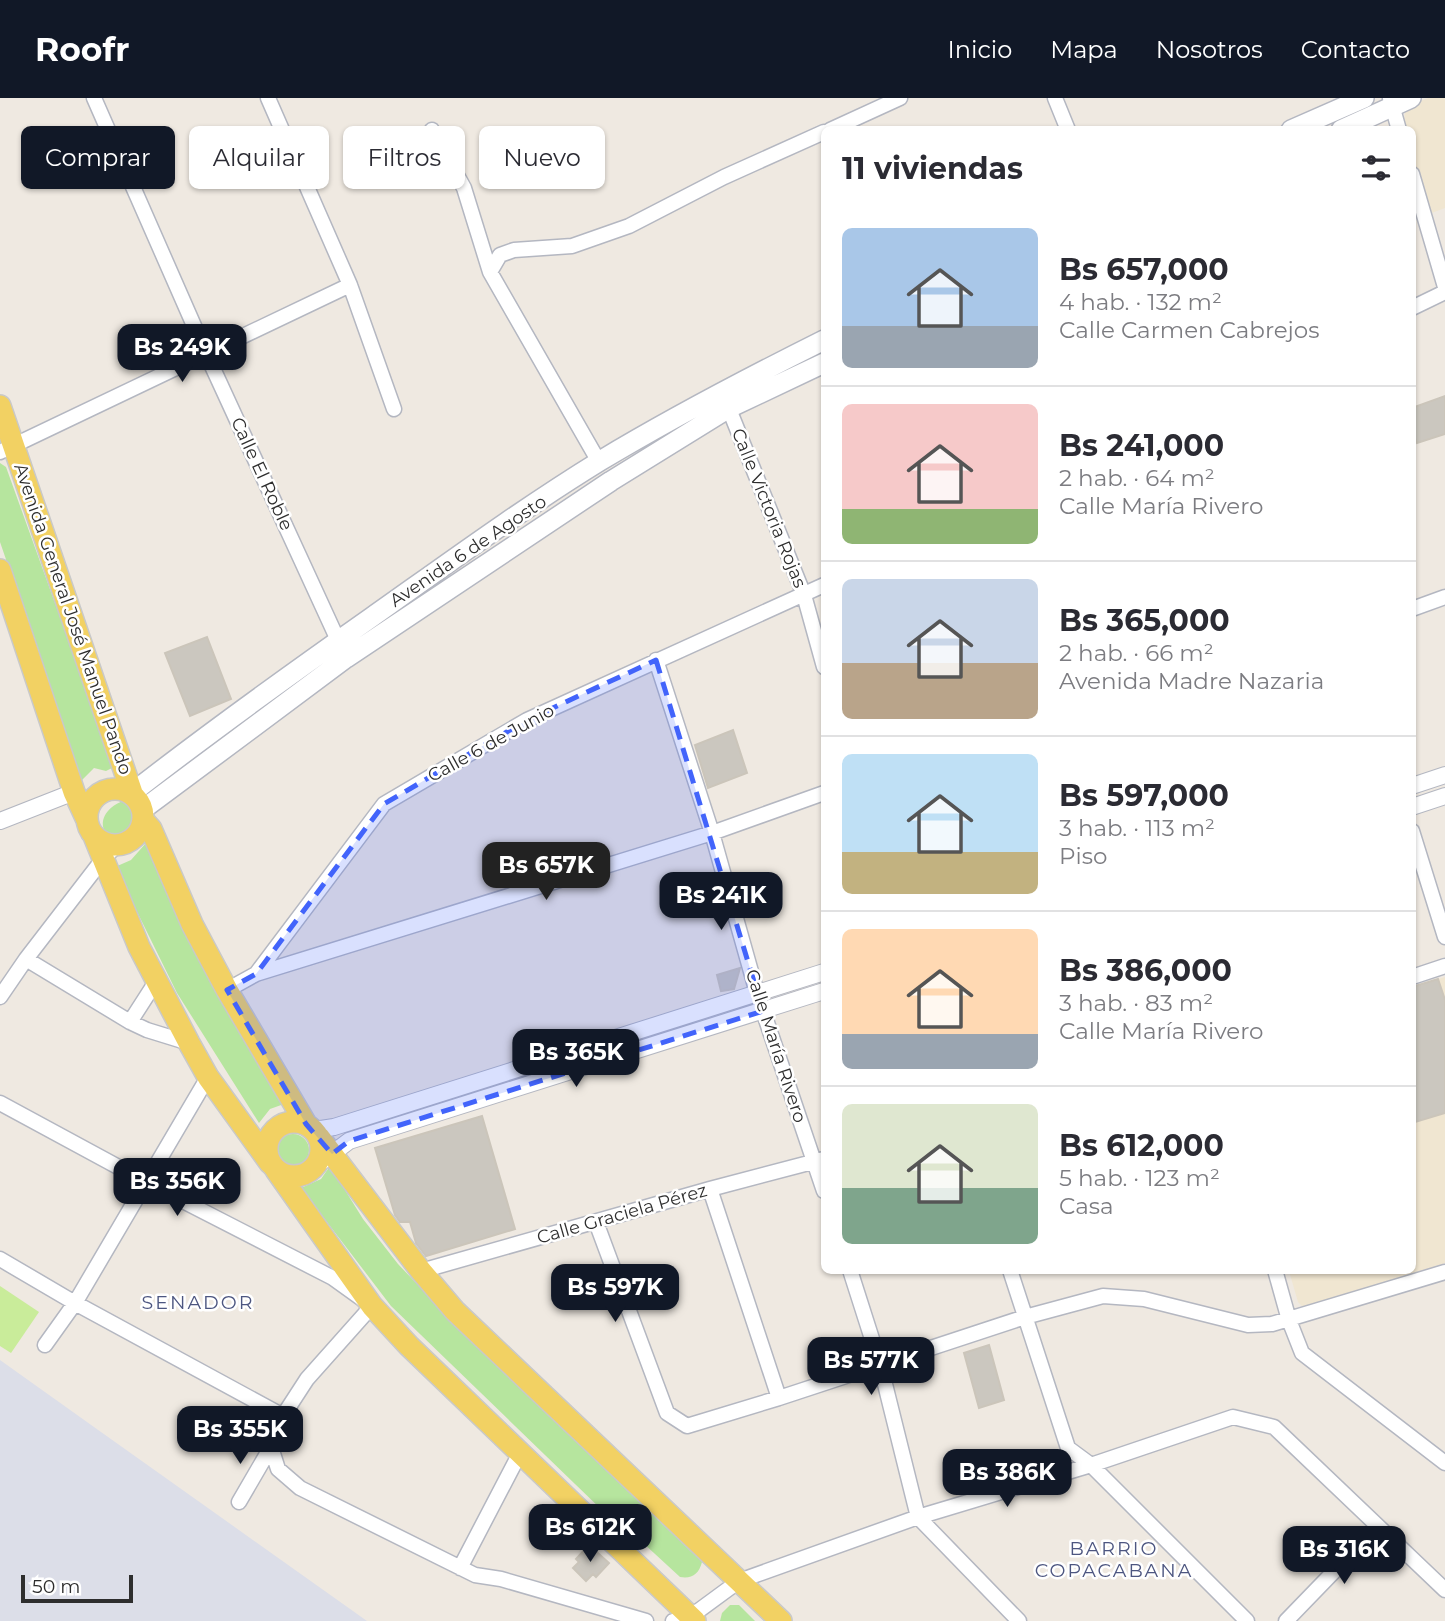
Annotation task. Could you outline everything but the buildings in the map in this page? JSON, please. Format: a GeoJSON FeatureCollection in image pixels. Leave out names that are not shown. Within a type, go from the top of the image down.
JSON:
{"type":"FeatureCollection","features":[{"type":"Feature","properties":{"kind":"main road"},"geometry":{"type":"LineString","coordinates":[[1300,126],[1364,98]]}},
{"type":"Feature","properties":{"kind":"main road"},"geometry":{"type":"LineString","coordinates":[[1347,126],[1391,102],[1411,98]]}},
{"type":"Feature","properties":{"kind":"main road","name":"Avenida 6 de Agosto"},"geometry":{"type":"LineString","coordinates":[[139,808],[184,753],[342,649],[611,481],[725,400],[821,342]]}},
{"type":"Feature","properties":{"kind":"main road","name":"Avenida 6 de Agosto"},"geometry":{"type":"LineString","coordinates":[[342,649],[459,555],[599,462],[725,400],[821,364]]}},
{"type":"Feature","properties":{"kind":"main road","name":"Avenida General José Manuel Pando"},"geometry":{"type":"LineString","coordinates":[[0,406],[7,449],[139,808],[151,829],[192,924],[318,1142],[455,1311],[781,1621]]}},
{"type":"Feature","properties":{"kind":"main road"},"geometry":{"type":"LineString","coordinates":[[0,570],[74,792],[90,828],[110,852],[139,947],[208,1077],[372,1306],[409,1346],[686,1620]]}},
{"type":"Feature","properties":{"kind":"main road"},"geometry":{"type":"LineString","coordinates":[[90,828],[88,806],[97,795],[113,788],[139,808],[136,835],[110,852]]}},
{"type":"Feature","properties":{"kind":"main road"},"geometry":{"type":"LineString","coordinates":[[74,792],[97,795]]}},
{"type":"Feature","properties":{"kind":"main road"},"geometry":{"type":"LineString","coordinates":[[288,1122],[318,1142],[302,1176],[292,1177],[273,1167],[267,1147],[273,1132],[288,1122]]}},
{"type":"Feature","properties":{"kind":"street","name":"Calle El Roble"},"geometry":{"type":"LineString","coordinates":[[94,98],[206,353],[342,649]]}},
{"type":"Feature","properties":{"kind":"street"},"geometry":{"type":"LineString","coordinates":[[839,126],[900,98]]}},
{"type":"Feature","properties":{"kind":"street"},"geometry":{"type":"LineString","coordinates":[[1055,98],[1066,126]]}},
{"type":"Feature","properties":{"kind":"street"},"geometry":{"type":"LineString","coordinates":[[273,100],[350,285],[394,409]]}},
{"type":"Feature","properties":{"kind":"street"},"geometry":{"type":"LineString","coordinates":[[1391,102],[1398,126]]}},
{"type":"Feature","properties":{"kind":"street"},"geometry":{"type":"LineString","coordinates":[[490,272],[499,255],[514,250],[572,246],[629,226],[724,177],[821,133]]}},
{"type":"Feature","properties":{"kind":"street"},"geometry":{"type":"LineString","coordinates":[[1416,188],[1445,290],[1416,306]]}},
{"type":"Feature","properties":{"kind":"street"},"geometry":{"type":"LineString","coordinates":[[464,189],[490,272],[599,462]]}},
{"type":"Feature","properties":{"kind":"street"},"geometry":{"type":"LineString","coordinates":[[7,449],[350,285]]}},
{"type":"Feature","properties":{"kind":"street","name":"Calle Victoria Rojas"},"geometry":{"type":"LineString","coordinates":[[725,400],[804,596],[821,656]]}},
{"type":"Feature","properties":{"kind":"street","name":"Calle 6 de Junio"},"geometry":{"type":"LineString","coordinates":[[228,990],[256,974],[384,804],[527,720],[821,587]]}},
{"type":"Feature","properties":{"kind":"street"},"geometry":{"type":"LineString","coordinates":[[1416,608],[1445,597]]}},
{"type":"Feature","properties":{"kind":"street","name":"Calle María Rivero"},"geometry":{"type":"LineString","coordinates":[[656,660],[712,833],[757,993],[820,1161]]}},
{"type":"Feature","properties":{"kind":"street"},"geometry":{"type":"LineString","coordinates":[[1416,785],[1445,775]]}},
{"type":"Feature","properties":{"kind":"street"},"geometry":{"type":"LineString","coordinates":[[0,821],[74,792]]}},
{"type":"Feature","properties":{"kind":"street"},"geometry":{"type":"LineString","coordinates":[[256,974],[712,833],[821,794]]}},
{"type":"Feature","properties":{"kind":"street"},"geometry":{"type":"LineString","coordinates":[[1416,806],[1445,796]]}},
{"type":"Feature","properties":{"kind":"street"},"geometry":{"type":"LineString","coordinates":[[1416,844],[1445,937]]}},
{"type":"Feature","properties":{"kind":"street"},"geometry":{"type":"LineString","coordinates":[[0,997],[26,959],[110,852]]}},
{"type":"Feature","properties":{"kind":"street"},"geometry":{"type":"LineString","coordinates":[[26,959],[130,1022],[189,1043]]}},
{"type":"Feature","properties":{"kind":"street"},"geometry":{"type":"LineString","coordinates":[[1416,975],[1445,966]]}},
{"type":"Feature","properties":{"kind":"street"},"geometry":{"type":"LineString","coordinates":[[318,1142],[334,1127],[821,973]]}},
{"type":"Feature","properties":{"kind":"street"},"geometry":{"type":"LineString","coordinates":[[130,1022],[157,981]]}},
{"type":"Feature","properties":{"kind":"street"},"geometry":{"type":"LineString","coordinates":[[318,1142],[349,1141],[821,992]]}},
{"type":"Feature","properties":{"kind":"street"},"geometry":{"type":"LineString","coordinates":[[46,1345],[75,1303],[208,1077]]}},
{"type":"Feature","properties":{"kind":"street"},"geometry":{"type":"LineString","coordinates":[[0,1103],[333,1278],[372,1306],[307,1379],[283,1416],[271,1447],[239,1502]]}},
{"type":"Feature","properties":{"kind":"street","name":"Calle Graciela Pérez"},"geometry":{"type":"LineString","coordinates":[[421,1271],[710,1189],[820,1161]]}},
{"type":"Feature","properties":{"kind":"street"},"geometry":{"type":"LineString","coordinates":[[710,1189],[779,1398]]}},
{"type":"Feature","properties":{"kind":"street"},"geometry":{"type":"LineString","coordinates":[[596,1222],[667,1413],[687,1426],[1025,1317],[1103,1296],[1144,1299],[1248,1325],[1272,1324],[1445,1272]]}},
{"type":"Feature","properties":{"kind":"street"},"geometry":{"type":"LineString","coordinates":[[0,1258],[75,1303],[283,1416]]}},
{"type":"Feature","properties":{"kind":"street"},"geometry":{"type":"LineString","coordinates":[[851,1274],[880,1364],[918,1517],[1019,1621]]}},
{"type":"Feature","properties":{"kind":"street"},"geometry":{"type":"LineString","coordinates":[[1011,1274],[1068,1448],[1091,1465],[1247,1621]]}},
{"type":"Feature","properties":{"kind":"street"},"geometry":{"type":"LineString","coordinates":[[1276,1274],[1302,1353],[1445,1463]]}},
{"type":"Feature","properties":{"kind":"street"},"geometry":{"type":"LineString","coordinates":[[686,1620],[739,1581],[918,1517],[1091,1465],[1233,1417],[1275,1427],[1445,1590]]}},
{"type":"Feature","properties":{"kind":"street"},"geometry":{"type":"LineString","coordinates":[[271,1447],[278,1469],[300,1488],[475,1575],[501,1579],[646,1621]]}},
{"type":"Feature","properties":{"kind":"street"},"geometry":{"type":"LineString","coordinates":[[460,1568],[520,1453]]}},
{"type":"Feature","properties":{"kind":"street"},"geometry":{"type":"LineString","coordinates":[[1286,1621],[1378,1526]]}},
{"type":"Feature","properties":{"kind":"highlighted area"},"geometry":{"type":"Polygon","coordinates":[[[656,660],[763,1011],[349,1141],[332,1154],[306,1124],[227,990],[256,974],[384,804],[527,720],[656,660]]]}},
{"type":"Feature","properties":{"kind":"shaded area"},"geometry":{"type":"Polygon","coordinates":[[[1428,98],[1445,98],[1445,208],[1429,214],[1416,171],[1416,126],[1403,126],[1405,113],[1411,105],[1428,98]]]}},
{"type":"Feature","properties":{"kind":"shaded area"},"geometry":{"type":"Polygon","coordinates":[[[1445,977],[1445,1263],[1416,1272],[1416,986],[1445,977]]]}},
{"type":"Feature","properties":{"kind":"shaded area"},"geometry":{"type":"Polygon","coordinates":[[[1290,1274],[1411,1274],[1304,1308],[1298,1302],[1290,1274]]]}},
{"type":"Feature","properties":{"kind":"shaded area"},"geometry":{"type":"Polygon","coordinates":[[[0,1360],[101,1432],[367,1621],[0,1621],[0,1360]]]}},
{"type":"Feature","properties":{"kind":"green space"},"geometry":{"type":"Polygon","coordinates":[[[0,463],[6,467],[114,767],[106,771],[94,768],[82,780],[0,542],[0,463]]]}},
{"type":"Feature","properties":{"kind":"green space"},"geometry":{"type":"Polygon","coordinates":[[[128,800],[135,807],[135,827],[129,835],[112,840],[103,828],[105,816],[114,805],[128,800]]]}},
{"type":"Feature","properties":{"kind":"green space"},"geometry":{"type":"Polygon","coordinates":[[[146,843],[284,1104],[270,1109],[259,1123],[177,993],[115,867],[131,860],[146,843]]]}},
{"type":"Feature","properties":{"kind":"green space"},"geometry":{"type":"Polygon","coordinates":[[[293,1134],[304,1139],[309,1150],[304,1161],[293,1166],[282,1161],[277,1150],[282,1139],[293,1134]]]}},
{"type":"Feature","properties":{"kind":"green space"},"geometry":{"type":"Polygon","coordinates":[[[330,1166],[363,1219],[398,1264],[477,1347],[702,1562],[697,1573],[680,1577],[642,1542],[635,1542],[391,1306],[301,1188],[321,1179],[330,1166]]]}},
{"type":"Feature","properties":{"kind":"green space"},"geometry":{"type":"Polygon","coordinates":[[[0,1286],[39,1312],[11,1353],[0,1346],[0,1286]]]}},
{"type":"Feature","properties":{"kind":"green space"},"geometry":{"type":"Polygon","coordinates":[[[730,1605],[739,1605],[755,1621],[720,1621],[722,1613],[730,1605]]]}},
{"type":"Feature","properties":{"kind":"district","name":"SENADOR"},"geometry":{"type":"Point","coordinates":[198,1302]}},
{"type":"Feature","properties":{"kind":"district","name":"BARRIO COPACABANA"},"geometry":{"type":"Point","coordinates":[1114,1559]}}]}
